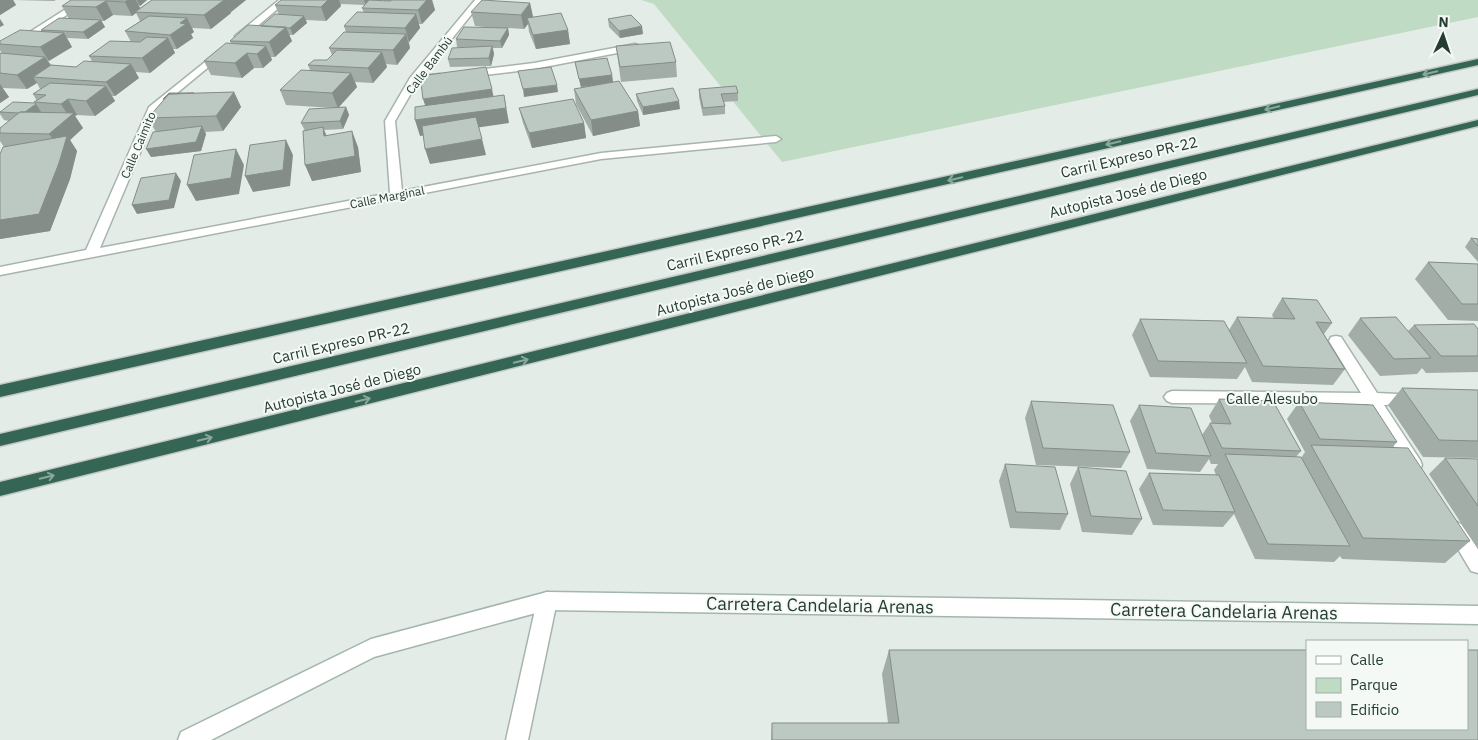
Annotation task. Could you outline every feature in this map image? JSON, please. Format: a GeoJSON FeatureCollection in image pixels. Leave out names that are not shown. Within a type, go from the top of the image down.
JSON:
{"type":"FeatureCollection","features":[{"type":"Feature","properties":{"kind":"highway"},"geometry":{"type":"LineString","coordinates":[[0,391],[1478,62]]}},
{"type":"Feature","properties":{"kind":"highway","name":"Carril Expreso PR-22"},"geometry":{"type":"LineString","coordinates":[[0,440],[1478,92]]}},
{"type":"Feature","properties":{"kind":"highway","name":"Autopista José de Diego"},"geometry":{"type":"LineString","coordinates":[[0,489],[1478,123]]}},
{"type":"Feature","properties":{"kind":"street"},"geometry":{"type":"LineString","coordinates":[[0,55],[86,0]]}},
{"type":"Feature","properties":{"kind":"street","name":"Calle Caimito"},"geometry":{"type":"LineString","coordinates":[[91,254],[154,107],[284,0]]}},
{"type":"Feature","properties":{"kind":"street","name":"Calle Bambú"},"geometry":{"type":"LineString","coordinates":[[396,195],[390,121],[414,80],[479,0]]}},
{"type":"Feature","properties":{"kind":"street"},"geometry":{"type":"LineString","coordinates":[[414,80],[534,66],[644,45]]}},
{"type":"Feature","properties":{"kind":"street","name":"Calle Marginal"},"geometry":{"type":"LineString","coordinates":[[0,271],[601,156],[776,139]]}},
{"type":"Feature","properties":{"kind":"street"},"geometry":{"type":"LineString","coordinates":[[1336,341],[1425,482]]}},
{"type":"Feature","properties":{"kind":"street","name":"Calle Alesubo"},"geometry":{"type":"LineString","coordinates":[[1172,397],[1430,399]]}},
{"type":"Feature","properties":{"kind":"street"},"geometry":{"type":"LineString","coordinates":[[1446,515],[1478,565]]}},
{"type":"Feature","properties":{"kind":"street"},"geometry":{"type":"LineString","coordinates":[[518,740],[547,601]]}},
{"type":"Feature","properties":{"kind":"street","name":"Carretera Candelaria Arenas"},"geometry":{"type":"LineString","coordinates":[[189,740],[370,648],[547,601],[1478,615]]}},
{"type":"Feature","properties":{"kind":"green space"},"geometry":{"type":"Polygon","coordinates":[[[641,0],[1478,0],[1478,17],[782,162],[654,4],[641,0]]]}},
{"type":"Feature","properties":{"kind":"building"},"geometry":{"type":"Polygon","coordinates":[[[71,0],[128,0],[125,2],[106,1],[96,7],[62,6],[71,0]]]}},
{"type":"Feature","properties":{"kind":"building"},"geometry":{"type":"Polygon","coordinates":[[[152,0],[224,0],[204,15],[135,12],[152,0]]]}},
{"type":"Feature","properties":{"kind":"building"},"geometry":{"type":"Polygon","coordinates":[[[281,0],[328,0],[321,7],[275,5],[281,0]]]}},
{"type":"Feature","properties":{"kind":"building"},"geometry":{"type":"Polygon","coordinates":[[[369,0],[427,0],[418,10],[362,8],[369,0]]]}},
{"type":"Feature","properties":{"kind":"building"},"geometry":{"type":"Polygon","coordinates":[[[482,0],[530,3],[521,15],[471,12],[482,0]]]}},
{"type":"Feature","properties":{"kind":"building"},"geometry":{"type":"Polygon","coordinates":[[[357,12],[416,14],[405,28],[344,26],[357,12]]]}},
{"type":"Feature","properties":{"kind":"building"},"geometry":{"type":"Polygon","coordinates":[[[561,13],[568,30],[533,35],[527,18],[561,13]]]}},
{"type":"Feature","properties":{"kind":"building"},"geometry":{"type":"Polygon","coordinates":[[[275,14],[304,16],[290,28],[261,26],[275,14]]]}},
{"type":"Feature","properties":{"kind":"building"},"geometry":{"type":"Polygon","coordinates":[[[631,15],[642,26],[619,31],[608,19],[631,15]]]}},
{"type":"Feature","properties":{"kind":"building"},"geometry":{"type":"Polygon","coordinates":[[[149,16],[187,18],[180,23],[186,24],[170,35],[125,31],[149,16]]]}},
{"type":"Feature","properties":{"kind":"building"},"geometry":{"type":"Polygon","coordinates":[[[59,18],[101,20],[83,32],[41,30],[59,18]]]}},
{"type":"Feature","properties":{"kind":"building"},"geometry":{"type":"Polygon","coordinates":[[[248,25],[286,27],[269,42],[230,41],[248,25]]]}},
{"type":"Feature","properties":{"kind":"building"},"geometry":{"type":"Polygon","coordinates":[[[464,27],[508,28],[500,41],[456,39],[464,27]]]}},
{"type":"Feature","properties":{"kind":"building"},"geometry":{"type":"Polygon","coordinates":[[[20,30],[64,33],[40,47],[0,44],[0,41],[20,30]]]}},
{"type":"Feature","properties":{"kind":"building"},"geometry":{"type":"Polygon","coordinates":[[[344,32],[406,34],[393,50],[329,48],[344,32]]]}},
{"type":"Feature","properties":{"kind":"building"},"geometry":{"type":"Polygon","coordinates":[[[147,37],[168,38],[142,58],[89,56],[110,41],[140,42],[147,37]]]}},
{"type":"Feature","properties":{"kind":"building"},"geometry":{"type":"Polygon","coordinates":[[[670,42],[676,62],[620,67],[616,46],[670,42]]]}},
{"type":"Feature","properties":{"kind":"building"},"geometry":{"type":"Polygon","coordinates":[[[226,43],[266,46],[257,54],[247,53],[235,63],[204,61],[226,43]]]}},
{"type":"Feature","properties":{"kind":"building"},"geometry":{"type":"Polygon","coordinates":[[[492,46],[489,58],[448,59],[452,48],[492,46]]]}},
{"type":"Feature","properties":{"kind":"building"},"geometry":{"type":"Polygon","coordinates":[[[337,50],[382,52],[368,68],[308,65],[314,60],[327,60],[337,50]]]}},
{"type":"Feature","properties":{"kind":"building"},"geometry":{"type":"Polygon","coordinates":[[[0,53],[45,57],[17,75],[0,73],[0,53]]]}},
{"type":"Feature","properties":{"kind":"building"},"geometry":{"type":"Polygon","coordinates":[[[607,58],[612,75],[579,79],[575,62],[607,58]]]}},
{"type":"Feature","properties":{"kind":"building"},"geometry":{"type":"Polygon","coordinates":[[[84,61],[131,64],[106,82],[33,77],[51,65],[76,67],[84,61]]]}},
{"type":"Feature","properties":{"kind":"building"},"geometry":{"type":"Polygon","coordinates":[[[486,67],[492,89],[423,99],[420,76],[486,67]]]}},
{"type":"Feature","properties":{"kind":"building"},"geometry":{"type":"Polygon","coordinates":[[[551,67],[557,85],[523,89],[518,71],[551,67]]]}},
{"type":"Feature","properties":{"kind":"building"},"geometry":{"type":"Polygon","coordinates":[[[301,70],[351,73],[332,93],[280,90],[301,70]]]}},
{"type":"Feature","properties":{"kind":"building"},"geometry":{"type":"Polygon","coordinates":[[[619,81],[638,111],[591,120],[574,89],[619,81]]]}},
{"type":"Feature","properties":{"kind":"building"},"geometry":{"type":"Polygon","coordinates":[[[50,83],[106,86],[86,101],[68,99],[61,104],[34,102],[46,95],[33,94],[50,83]]]}},
{"type":"Feature","properties":{"kind":"building"},"geometry":{"type":"Polygon","coordinates":[[[736,86],[738,93],[721,94],[725,106],[703,108],[699,89],[736,86]]]}},
{"type":"Feature","properties":{"kind":"building"},"geometry":{"type":"Polygon","coordinates":[[[673,88],[679,101],[643,107],[636,94],[673,88]]]}},
{"type":"Feature","properties":{"kind":"building"},"geometry":{"type":"Polygon","coordinates":[[[234,92],[216,116],[148,118],[169,94],[234,92]]]}},
{"type":"Feature","properties":{"kind":"building"},"geometry":{"type":"Polygon","coordinates":[[[169,93],[194,93],[169,94],[163,99],[169,93]]]}},
{"type":"Feature","properties":{"kind":"building"},"geometry":{"type":"Polygon","coordinates":[[[504,95],[506,108],[415,120],[415,107],[504,95]]]}},
{"type":"Feature","properties":{"kind":"building"},"geometry":{"type":"Polygon","coordinates":[[[573,99],[584,123],[529,133],[519,108],[573,99]]]}},
{"type":"Feature","properties":{"kind":"building"},"geometry":{"type":"Polygon","coordinates":[[[13,102],[36,104],[25,112],[0,112],[13,102]]]}},
{"type":"Feature","properties":{"kind":"building"},"geometry":{"type":"Polygon","coordinates":[[[346,107],[340,121],[301,123],[309,109],[346,107]]]}},
{"type":"Feature","properties":{"kind":"building"},"geometry":{"type":"Polygon","coordinates":[[[20,112],[74,113],[49,134],[0,133],[0,128],[20,112]]]}},
{"type":"Feature","properties":{"kind":"building"},"geometry":{"type":"Polygon","coordinates":[[[476,117],[482,139],[425,149],[422,126],[476,117]]]}},
{"type":"Feature","properties":{"kind":"building"},"geometry":{"type":"Polygon","coordinates":[[[202,126],[196,142],[146,149],[153,132],[202,126]]]}},
{"type":"Feature","properties":{"kind":"building"},"geometry":{"type":"Polygon","coordinates":[[[323,127],[324,136],[352,131],[355,156],[305,165],[303,131],[323,127]]]}},
{"type":"Feature","properties":{"kind":"building"},"geometry":{"type":"Polygon","coordinates":[[[67,136],[59,163],[39,214],[0,220],[0,154],[3,147],[67,136]]]}},
{"type":"Feature","properties":{"kind":"building"},"geometry":{"type":"Polygon","coordinates":[[[286,140],[283,170],[245,176],[250,145],[286,140]]]}},
{"type":"Feature","properties":{"kind":"building"},"geometry":{"type":"Polygon","coordinates":[[[236,149],[231,178],[187,185],[194,155],[236,149]]]}},
{"type":"Feature","properties":{"kind":"building"},"geometry":{"type":"Polygon","coordinates":[[[176,173],[169,200],[132,205],[141,178],[176,173]]]}},
{"type":"Feature","properties":{"kind":"building"},"geometry":{"type":"Polygon","coordinates":[[[1471,238],[1478,239],[1478,246],[1471,238]]]}},
{"type":"Feature","properties":{"kind":"building"},"geometry":{"type":"Polygon","coordinates":[[[1428,262],[1478,264],[1478,304],[1462,304],[1428,262]]]}},
{"type":"Feature","properties":{"kind":"building"},"geometry":{"type":"Polygon","coordinates":[[[1282,298],[1317,300],[1332,323],[1316,322],[1345,369],[1263,366],[1237,317],[1295,319],[1282,298]]]}},
{"type":"Feature","properties":{"kind":"building"},"geometry":{"type":"Polygon","coordinates":[[[1396,317],[1431,358],[1394,359],[1360,318],[1396,317]]]}},
{"type":"Feature","properties":{"kind":"building"},"geometry":{"type":"Polygon","coordinates":[[[1140,319],[1224,321],[1247,363],[1158,361],[1140,319]]]}},
{"type":"Feature","properties":{"kind":"building"},"geometry":{"type":"Polygon","coordinates":[[[1474,324],[1478,329],[1478,356],[1441,356],[1414,325],[1474,324]]]}},
{"type":"Feature","properties":{"kind":"building"},"geometry":{"type":"Polygon","coordinates":[[[1402,388],[1478,390],[1478,441],[1439,440],[1402,388]]]}},
{"type":"Feature","properties":{"kind":"building"},"geometry":{"type":"Polygon","coordinates":[[[1219,399],[1273,401],[1301,451],[1222,448],[1210,423],[1231,424],[1219,399]]]}},
{"type":"Feature","properties":{"kind":"building"},"geometry":{"type":"Polygon","coordinates":[[[1031,401],[1113,405],[1130,452],[1043,448],[1031,401]]]}},
{"type":"Feature","properties":{"kind":"building"},"geometry":{"type":"Polygon","coordinates":[[[1299,402],[1373,405],[1397,442],[1320,439],[1299,402]]]}},
{"type":"Feature","properties":{"kind":"building"},"geometry":{"type":"Polygon","coordinates":[[[1139,405],[1191,408],[1211,456],[1156,453],[1139,405]]]}},
{"type":"Feature","properties":{"kind":"building"},"geometry":{"type":"Polygon","coordinates":[[[1311,445],[1408,448],[1470,541],[1363,538],[1311,445]]]}},
{"type":"Feature","properties":{"kind":"building"},"geometry":{"type":"Polygon","coordinates":[[[1225,454],[1301,457],[1350,546],[1268,544],[1225,454]]]}},
{"type":"Feature","properties":{"kind":"building"},"geometry":{"type":"Polygon","coordinates":[[[1445,458],[1478,459],[1478,506],[1445,458]]]}},
{"type":"Feature","properties":{"kind":"building"},"geometry":{"type":"Polygon","coordinates":[[[1005,464],[1055,467],[1068,514],[1016,512],[1005,464]]]}},
{"type":"Feature","properties":{"kind":"building"},"geometry":{"type":"Polygon","coordinates":[[[1078,467],[1126,471],[1142,519],[1091,516],[1078,467]]]}},
{"type":"Feature","properties":{"kind":"building"},"geometry":{"type":"Polygon","coordinates":[[[1149,473],[1219,475],[1235,512],[1163,510],[1149,473]]]}},
{"type":"Feature","properties":{"kind":"building"},"geometry":{"type":"Polygon","coordinates":[[[889,650],[1306,650],[1306,730],[1468,730],[1468,650],[1478,650],[1478,740],[772,740],[772,723],[899,723],[889,650]]]}}]}
